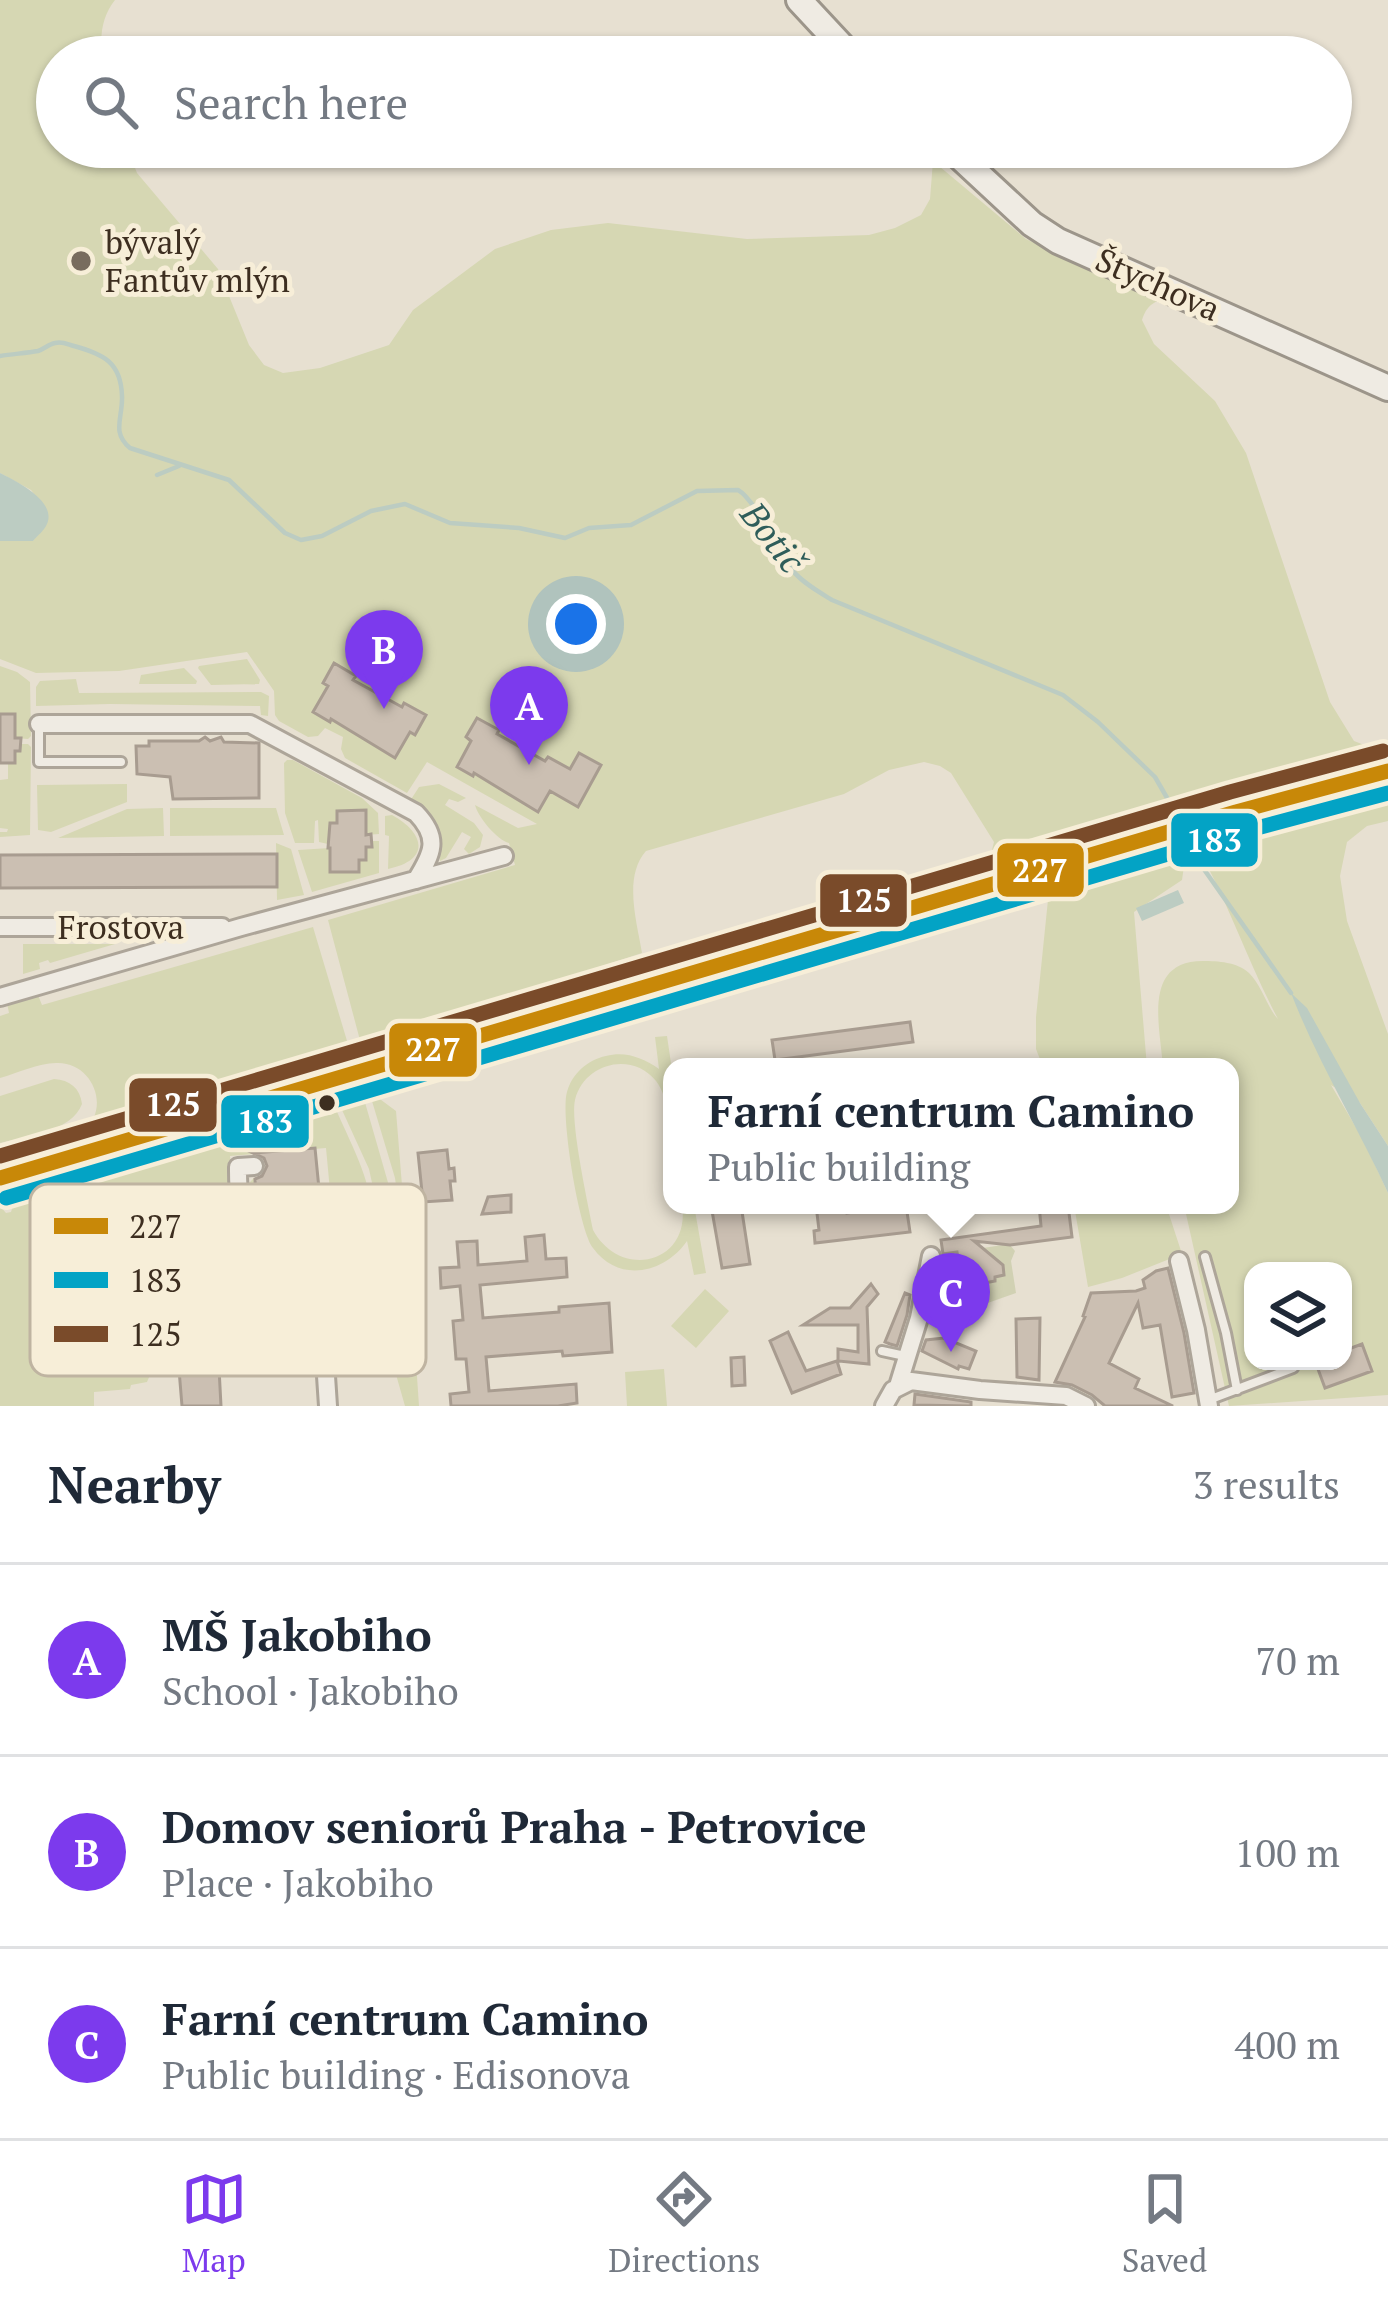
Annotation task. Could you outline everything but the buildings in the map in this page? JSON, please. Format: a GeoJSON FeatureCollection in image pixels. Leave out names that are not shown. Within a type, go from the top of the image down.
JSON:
{"type":"FeatureCollection","features":[{"type":"Feature","properties":{"kind":"main road"},"geometry":{"type":"LineString","coordinates":[[799,0],[832,36]]}},
{"type":"Feature","properties":{"kind":"main road","name":"Štychova"},"geometry":{"type":"LineString","coordinates":[[972,168],[1032,224],[1058,241],[1388,388]]}},
{"type":"Feature","properties":{"kind":"main road"},"geometry":{"type":"LineString","coordinates":[[0,1178],[1025,885],[1155,836],[1388,771]]}},
{"type":"Feature","properties":{"kind":"street"},"geometry":{"type":"LineString","coordinates":[[39,724],[256,726],[416,814],[426,824],[432,843],[416,880]]}},
{"type":"Feature","properties":{"kind":"street"},"geometry":{"type":"LineString","coordinates":[[0,998],[504,856]]}},
{"type":"Feature","properties":{"kind":"street","name":"Frostova"},"geometry":{"type":"LineString","coordinates":[[0,927],[241,927]]}},
{"type":"Feature","properties":{"kind":"street"},"geometry":{"type":"LineString","coordinates":[[238,1184],[238,1167],[254,1166]]}},
{"type":"Feature","properties":{"kind":"street"},"geometry":{"type":"LineString","coordinates":[[898,1386],[919,1318],[931,1256]]}},
{"type":"Feature","properties":{"kind":"street"},"geometry":{"type":"LineString","coordinates":[[1179,1261],[1209,1403]]}},
{"type":"Feature","properties":{"kind":"street"},"geometry":{"type":"LineString","coordinates":[[326,1376],[328,1406]]}},
{"type":"Feature","properties":{"kind":"street"},"geometry":{"type":"LineString","coordinates":[[884,1406],[893,1390],[911,1381],[1066,1396],[1086,1406]]}},
{"type":"Feature","properties":{"kind":"lane"},"geometry":{"type":"LineString","coordinates":[[39,724],[39,762],[122,762]]}},
{"type":"Feature","properties":{"kind":"lane"},"geometry":{"type":"LineString","coordinates":[[1205,1257],[1237,1390]]}},
{"type":"Feature","properties":{"kind":"lane"},"geometry":{"type":"LineString","coordinates":[[882,1351],[906,1357]]}},
{"type":"Feature","properties":{"kind":"lane"},"geometry":{"type":"LineString","coordinates":[[1209,1403],[1290,1370]]}},
{"type":"Feature","properties":{"kind":"green space"},"geometry":{"type":"Polygon","coordinates":[[[0,0],[115,0],[102,36],[36,36],[36,168],[135,168],[218,269],[249,345],[264,365],[283,373],[320,368],[389,345],[413,310],[495,249],[551,230],[608,223],[747,239],[869,235],[921,215],[930,199],[932,168],[941,168],[1026,239],[1157,301],[1142,320],[1154,344],[1215,401],[1246,453],[1330,702],[1354,741],[1372,748],[990,858],[994,842],[951,773],[924,762],[889,770],[844,794],[646,851],[633,887],[642,953],[361,1044],[328,920],[515,865],[509,843],[489,827],[475,805],[518,828],[537,824],[427,762],[407,793],[345,758],[343,737],[325,728],[318,736],[308,737],[279,721],[274,691],[247,652],[119,671],[36,673],[0,659],[0,541],[33,541],[46,509],[31,490],[0,473],[0,0]],[[334,664],[323,683],[333,689],[314,712],[330,721],[344,696],[394,723],[379,749],[395,758],[401,747],[396,744],[405,729],[415,735],[426,715],[353,680],[355,675],[334,664]],[[478,718],[466,737],[477,744],[457,766],[473,775],[488,750],[536,777],[522,803],[538,812],[548,783],[556,795],[578,806],[601,766],[579,753],[570,769],[548,757],[545,761],[528,755],[497,734],[499,729],[478,718]]]}},
{"type":"Feature","properties":{"kind":"green space"},"geometry":{"type":"Polygon","coordinates":[[[247,659],[259,684],[211,685],[198,668],[199,666],[247,659]]]}},
{"type":"Feature","properties":{"kind":"green space"},"geometry":{"type":"Polygon","coordinates":[[[0,666],[30,682],[28,739],[15,738],[15,714],[0,714],[0,666]]]}},
{"type":"Feature","properties":{"kind":"green space"},"geometry":{"type":"Polygon","coordinates":[[[184,668],[196,684],[139,684],[141,675],[184,668]]]}},
{"type":"Feature","properties":{"kind":"green space"},"geometry":{"type":"Polygon","coordinates":[[[76,679],[79,693],[261,692],[269,696],[268,716],[261,715],[260,706],[36,706],[40,681],[76,679]]]}},
{"type":"Feature","properties":{"kind":"green space"},"geometry":{"type":"Polygon","coordinates":[[[20,744],[31,747],[30,835],[0,837],[8,829],[0,828],[0,780],[8,779],[8,763],[15,763],[20,744]]]}},
{"type":"Feature","properties":{"kind":"green space"},"geometry":{"type":"Polygon","coordinates":[[[287,760],[362,798],[378,813],[379,834],[366,835],[365,810],[338,811],[337,823],[330,824],[328,844],[319,842],[318,820],[314,843],[295,843],[285,813],[287,760]]]}},
{"type":"Feature","properties":{"kind":"green space"},"geometry":{"type":"Polygon","coordinates":[[[127,784],[127,802],[51,832],[38,830],[37,785],[127,784]]]}},
{"type":"Feature","properties":{"kind":"green space"},"geometry":{"type":"Polygon","coordinates":[[[439,784],[466,798],[449,799],[445,805],[474,823],[483,835],[480,847],[469,854],[464,849],[471,837],[462,832],[440,861],[438,834],[410,801],[419,787],[439,784]]]}},
{"type":"Feature","properties":{"kind":"green space"},"geometry":{"type":"Polygon","coordinates":[[[1388,788],[1388,821],[1367,826],[1347,842],[1340,876],[1347,921],[1388,1034],[1388,1146],[1360,1103],[1331,1085],[1388,1193],[1388,1395],[1229,1406],[1186,1214],[1239,1214],[1239,1058],[1162,1058],[1158,1015],[1163,984],[1171,972],[1203,961],[1239,966],[1249,973],[1278,1019],[1194,841],[1388,788]]]}},
{"type":"Feature","properties":{"kind":"green space"},"geometry":{"type":"Polygon","coordinates":[[[163,808],[164,836],[58,838],[127,809],[163,808]]]}},
{"type":"Feature","properties":{"kind":"green space"},"geometry":{"type":"Polygon","coordinates":[[[170,808],[276,808],[284,835],[170,836],[170,808]]]}},
{"type":"Feature","properties":{"kind":"green space"},"geometry":{"type":"Polygon","coordinates":[[[392,815],[411,830],[418,845],[411,859],[388,869],[385,816],[392,815]]]}},
{"type":"Feature","properties":{"kind":"green space"},"geometry":{"type":"Polygon","coordinates":[[[372,841],[379,841],[379,873],[312,892],[298,850],[330,848],[331,872],[359,872],[359,860],[366,859],[366,847],[372,847],[372,841]]]}},
{"type":"Feature","properties":{"kind":"green space"},"geometry":{"type":"Polygon","coordinates":[[[276,843],[291,849],[304,895],[277,900],[276,843]]]}},
{"type":"Feature","properties":{"kind":"green space"},"geometry":{"type":"Polygon","coordinates":[[[1186,852],[1182,880],[1134,912],[1146,1058],[1040,1058],[1036,1017],[1049,890],[1186,852]]]}},
{"type":"Feature","properties":{"kind":"green space"},"geometry":{"type":"Polygon","coordinates":[[[313,927],[353,1061],[0,1162],[0,1158],[55,1144],[83,1131],[92,1121],[97,1099],[88,1078],[69,1064],[42,1065],[0,1078],[0,1016],[9,1013],[7,1003],[38,995],[42,1005],[313,927]]]}},
{"type":"Feature","properties":{"kind":"green space"},"geometry":{"type":"Polygon","coordinates":[[[23,944],[115,944],[48,960],[39,963],[40,969],[23,974],[23,944]]]}},
{"type":"Feature","properties":{"kind":"green space"},"geometry":{"type":"Polygon","coordinates":[[[667,1036],[670,1058],[663,1058],[663,1097],[646,1072],[622,1064],[588,1077],[575,1100],[580,1164],[593,1230],[620,1256],[651,1258],[676,1241],[682,1214],[696,1214],[706,1273],[694,1275],[687,1241],[654,1267],[616,1267],[593,1248],[577,1197],[568,1146],[569,1085],[587,1064],[613,1055],[634,1056],[659,1069],[655,1037],[667,1036]]]}},
{"type":"Feature","properties":{"kind":"green space"},"geometry":{"type":"Polygon","coordinates":[[[54,1079],[76,1089],[82,1104],[76,1113],[47,1131],[0,1143],[0,1096],[54,1079]]]}},
{"type":"Feature","properties":{"kind":"green space"},"geometry":{"type":"Polygon","coordinates":[[[369,1091],[396,1111],[402,1184],[396,1184],[369,1091]]]}},
{"type":"Feature","properties":{"kind":"green space"},"geometry":{"type":"Polygon","coordinates":[[[362,1092],[388,1184],[372,1184],[337,1099],[362,1092]]]}},
{"type":"Feature","properties":{"kind":"green space"},"geometry":{"type":"Polygon","coordinates":[[[314,1103],[316,1107],[331,1103],[366,1184],[329,1184],[326,1148],[230,1156],[233,1184],[52,1184],[218,1126],[253,1122],[314,1103]]]}},
{"type":"Feature","properties":{"kind":"green space"},"geometry":{"type":"Polygon","coordinates":[[[30,1190],[30,1376],[150,1376],[147,1382],[130,1389],[94,1392],[94,1406],[0,1406],[0,1206],[11,1212],[17,1194],[30,1190]]]}},
{"type":"Feature","properties":{"kind":"green space"},"geometry":{"type":"Polygon","coordinates":[[[1076,1214],[1169,1214],[1182,1254],[1088,1287],[1076,1214]]]}},
{"type":"Feature","properties":{"kind":"green space"},"geometry":{"type":"Polygon","coordinates":[[[1009,1244],[1015,1251],[1011,1261],[1016,1293],[963,1307],[945,1289],[941,1279],[944,1254],[1009,1244]]]}},
{"type":"Feature","properties":{"kind":"green space"},"geometry":{"type":"Polygon","coordinates":[[[705,1289],[729,1311],[696,1348],[671,1326],[705,1289]]]}},
{"type":"Feature","properties":{"kind":"green space"},"geometry":{"type":"Polygon","coordinates":[[[664,1369],[667,1406],[627,1406],[625,1372],[664,1369]]]}},
{"type":"Feature","properties":{"kind":"green space"},"geometry":{"type":"Polygon","coordinates":[[[396,1376],[417,1376],[419,1406],[405,1406],[396,1376]]]}},
{"type":"Feature","properties":{"kind":"shaded area"},"geometry":{"type":"Polygon","coordinates":[[[0,473],[46,507],[47,524],[33,541],[0,541],[0,473]]]}},
{"type":"Feature","properties":{"kind":"shaded area"},"geometry":{"type":"Polygon","coordinates":[[[1178,890],[1184,903],[1142,921],[1136,908],[1178,890]]]}},
{"type":"Feature","properties":{"kind":"shaded area"},"geometry":{"type":"Polygon","coordinates":[[[1291,993],[1307,1008],[1388,1146],[1388,1193],[1313,1044],[1291,993]]]}},
{"type":"Feature","properties":{"kind":"waterway","name":"Botič"},"geometry":{"type":"LineString","coordinates":[[0,356],[38,351],[60,342],[102,356],[114,367],[121,384],[119,430],[130,448],[229,480],[285,533],[301,540],[322,536],[371,511],[405,504],[450,523],[519,528],[565,538],[589,528],[631,525],[697,491],[738,490],[806,583],[832,600],[1063,695],[1155,777],[1181,822]]}},
{"type":"Feature","properties":{"kind":"waterway"},"geometry":{"type":"LineString","coordinates":[[157,475],[179,466]]}},
{"type":"Feature","properties":{"kind":"waterway","name":"Botič"},"geometry":{"type":"LineString","coordinates":[[1187,838],[1196,858],[1291,993]]}},
{"type":"Feature","properties":{"kind":"transit line","name":"125"},"geometry":{"type":"LineString","coordinates":[[0,1156],[1230,792],[1383,751]]}},
{"type":"Feature","properties":{"kind":"transit line","name":"227"},"geometry":{"type":"LineString","coordinates":[[0,1178],[1388,771]]}},
{"type":"Feature","properties":{"kind":"transit line","name":"183"},"geometry":{"type":"LineString","coordinates":[[53,1184],[1242,832],[1388,793]]}},
{"type":"Feature","properties":{"kind":"transit line","name":"183"},"geometry":{"type":"LineString","coordinates":[[6,1198],[30,1191]]}},
{"type":"Feature","properties":{"kind":"place","name":"bývalý Fantův mlýn"},"geometry":{"type":"Point","coordinates":[81,261]}},
{"type":"Feature","properties":{"kind":"place","name":"Domov seniorů Praha - Petrovice"},"geometry":{"type":"Point","coordinates":[384,709]}},
{"type":"Feature","properties":{"kind":"place","name":"MŠ Jakobiho"},"geometry":{"type":"Point","coordinates":[529,765]}},
{"type":"Feature","properties":{"kind":"place","name":"Farní centrum Camino"},"geometry":{"type":"Point","coordinates":[951,1352]}}]}
